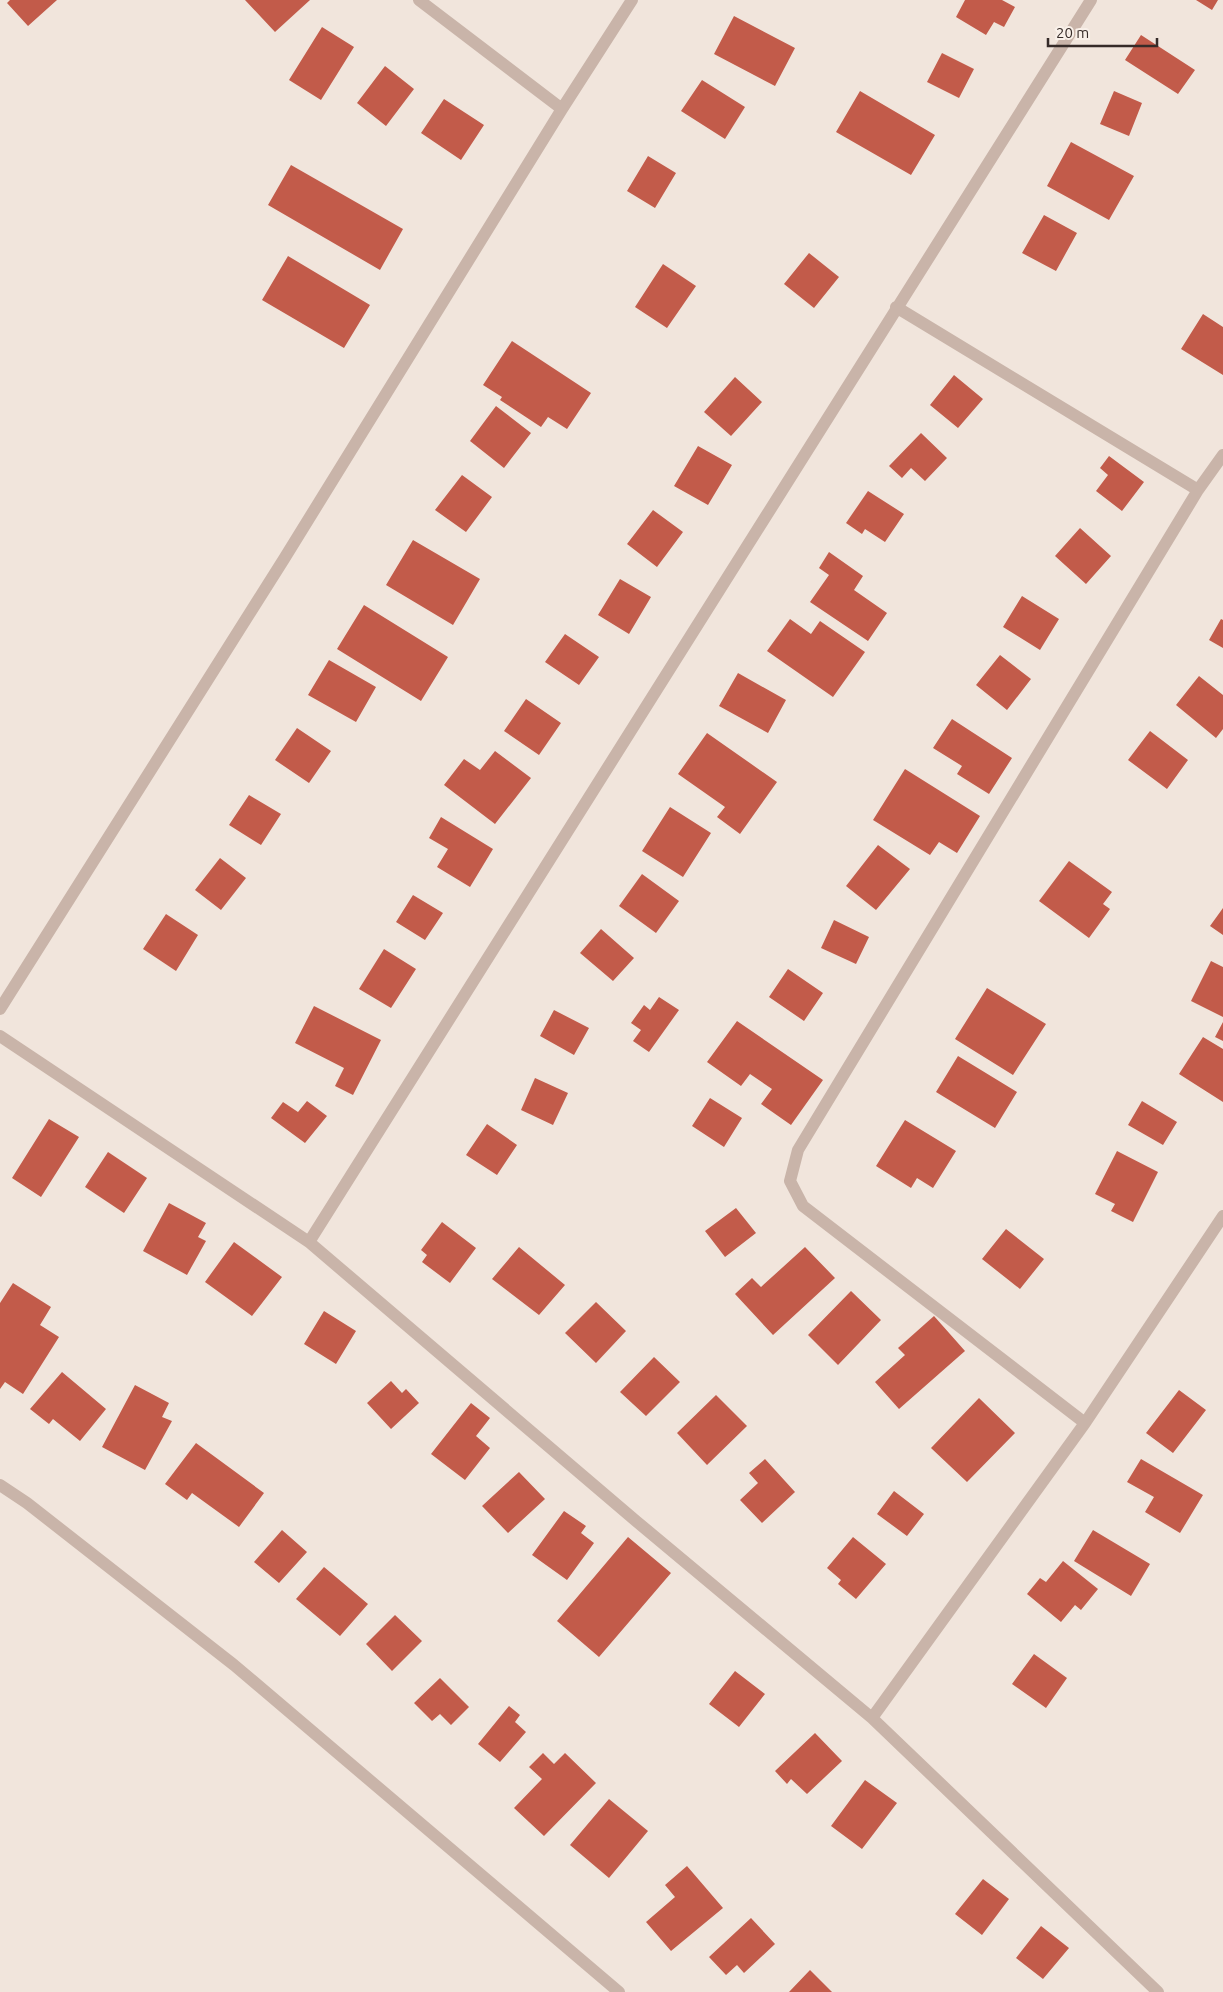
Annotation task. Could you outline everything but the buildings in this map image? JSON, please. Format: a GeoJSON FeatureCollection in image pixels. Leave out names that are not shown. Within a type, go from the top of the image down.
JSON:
{"type":"FeatureCollection","features":[{"type":"Feature","properties":{"kind":"street"},"geometry":{"type":"LineString","coordinates":[[419,0],[562,109]]}},
{"type":"Feature","properties":{"kind":"street"},"geometry":{"type":"LineString","coordinates":[[0,1009],[284,559],[562,109],[632,0]]}},
{"type":"Feature","properties":{"kind":"street"},"geometry":{"type":"LineString","coordinates":[[309,1242],[1091,0]]}},
{"type":"Feature","properties":{"kind":"street"},"geometry":{"type":"LineString","coordinates":[[896,307],[1198,490]]}},
{"type":"Feature","properties":{"kind":"street"},"geometry":{"type":"LineString","coordinates":[[1085,1422],[803,1206],[790,1182],[798,1150],[1198,490],[1223,455]]}},
{"type":"Feature","properties":{"kind":"street"},"geometry":{"type":"LineString","coordinates":[[0,1036],[309,1242],[636,1521],[872,1718],[1158,1992]]}},
{"type":"Feature","properties":{"kind":"street"},"geometry":{"type":"LineString","coordinates":[[872,1718],[1085,1422],[1223,1216]]}},
{"type":"Feature","properties":{"kind":"street"},"geometry":{"type":"LineString","coordinates":[[0,1486],[27,1503],[234,1665],[619,1992]]}}]}
